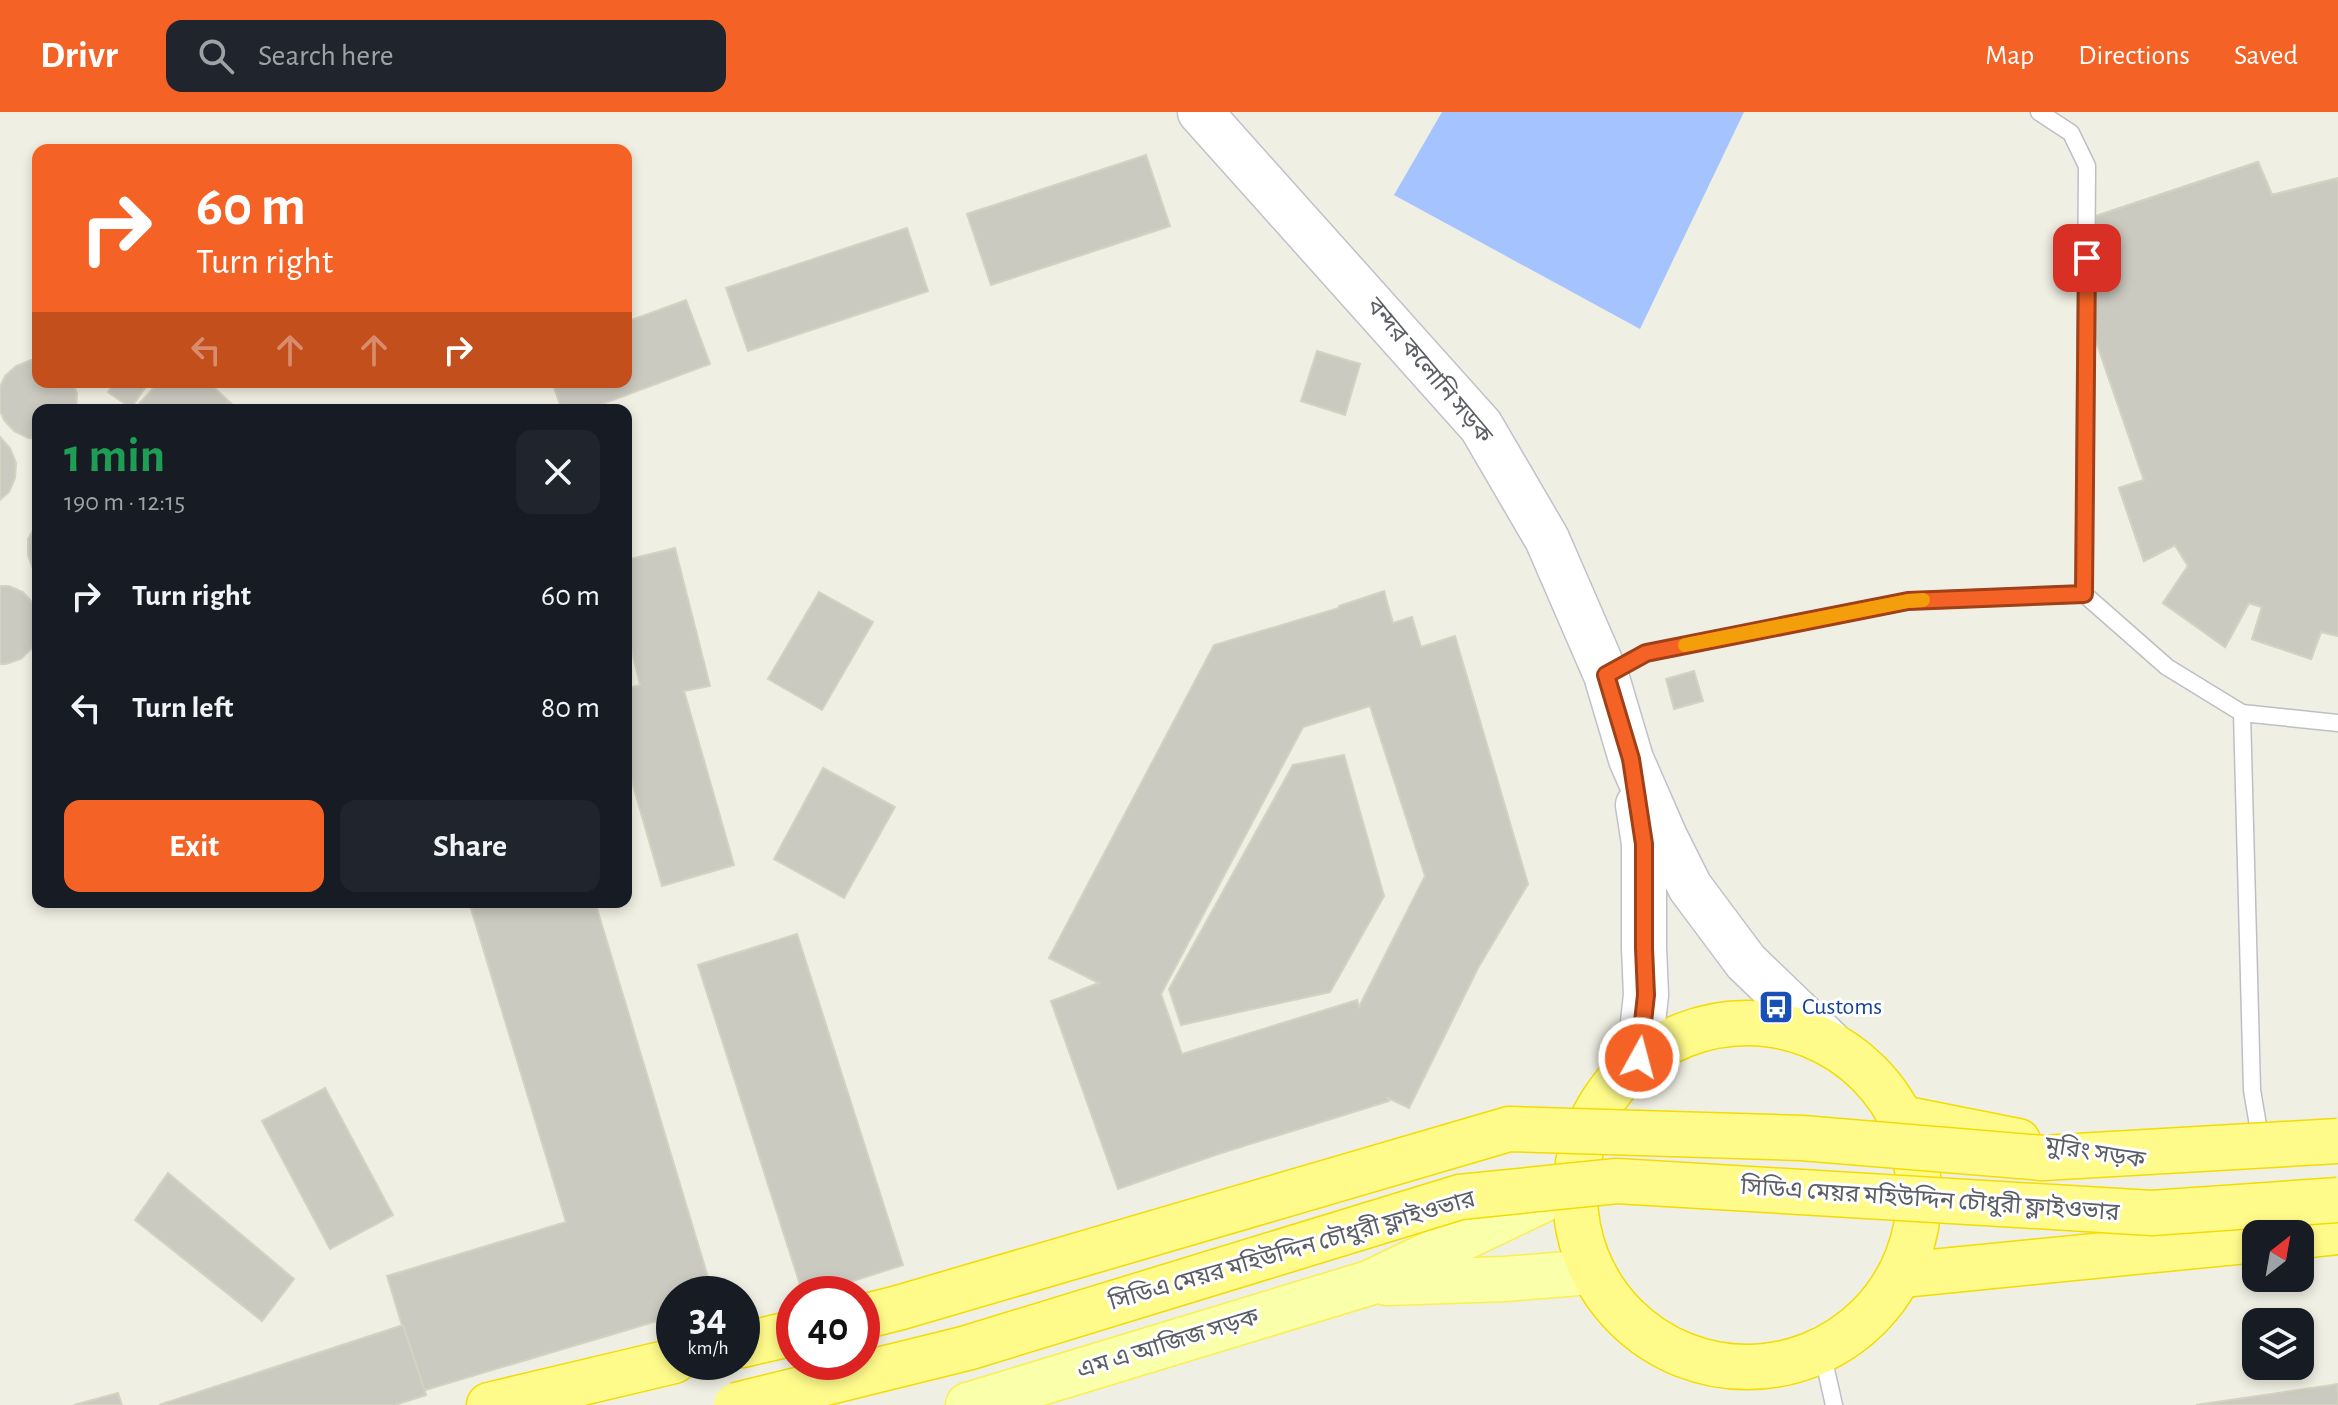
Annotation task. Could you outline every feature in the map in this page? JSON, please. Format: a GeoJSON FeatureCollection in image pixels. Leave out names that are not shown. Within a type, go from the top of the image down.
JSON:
{"type":"FeatureCollection","features":[{"type":"Feature","properties":{"kind":"highway"},"geometry":{"type":"LineString","coordinates":[[1765,1022],[1829,1042],[1871,1074],[1902,1118],[1919,1168],[1919,1223],[1902,1275],[1868,1319],[1822,1352],[1771,1367],[1717,1365],[1666,1348],[1622,1316],[1591,1272],[1573,1186],[1583,1137],[1605,1093],[1639,1058],[1698,1028],[1765,1022]]}},
{"type":"Feature","properties":{"kind":"highway","name":"মুরিং সড়ক"},"geometry":{"type":"LineString","coordinates":[[1902,1118],[2134,1164],[2338,1159]]}},
{"type":"Feature","properties":{"kind":"highway"},"geometry":{"type":"LineString","coordinates":[[880,1312],[1509,1129],[1802,1138],[2043,1158],[2338,1141]]}},
{"type":"Feature","properties":{"kind":"highway","name":"সিডিএ মেয়র মহিউদ্দিন চৌধুরী ফ্লাইওভার"},"geometry":{"type":"LineString","coordinates":[[736,1405],[967,1348],[1460,1197],[1617,1181],[2152,1213],[2338,1200]]}},
{"type":"Feature","properties":{"kind":"highway"},"geometry":{"type":"LineString","coordinates":[[2314,1235],[2338,1232]]}},
{"type":"Feature","properties":{"kind":"highway"},"geometry":{"type":"LineString","coordinates":[[1902,1275],[2242,1241]]}},
{"type":"Feature","properties":{"kind":"highway"},"geometry":{"type":"LineString","coordinates":[[489,1405],[656,1365]]}},
{"type":"Feature","properties":{"kind":"main road","name":"এম এ আজিজ সড়ক"},"geometry":{"type":"LineString","coordinates":[[968,1405],[1369,1283],[1573,1186]]}},
{"type":"Feature","properties":{"kind":"main road","name":"এম এ আজিজ সড়ক"},"geometry":{"type":"LineString","coordinates":[[1369,1283],[1505,1279],[1591,1272]]}},
{"type":"Feature","properties":{"kind":"street","name":"বন্দর কলোনি সড়ক"},"geometry":{"type":"LineString","coordinates":[[1202,112],[1481,426],[1547,539],[1606,675],[1631,759],[1690,887],[1746,962],[1829,1042]]}},
{"type":"Feature","properties":{"kind":"street","name":"বন্দর কলোনি সড়ক"},"geometry":{"type":"LineString","coordinates":[[1631,759],[1644,844],[1646,995],[1639,1058]]}},
{"type":"Feature","properties":{"kind":"lane"},"geometry":{"type":"LineString","coordinates":[[2039,112],[2071,133],[2087,166],[2084,594]]}},
{"type":"Feature","properties":{"kind":"lane"},"geometry":{"type":"LineString","coordinates":[[1606,675],[1646,653],[1908,601],[2084,594],[2167,667],[2242,713],[2338,723]]}},
{"type":"Feature","properties":{"kind":"lane"},"geometry":{"type":"LineString","coordinates":[[2242,713],[2252,1090],[2263,1161]]}},
{"type":"Feature","properties":{"kind":"lane"},"geometry":{"type":"LineString","coordinates":[[1822,1352],[1834,1405]]}},
{"type":"Feature","properties":{"kind":"water"},"geometry":{"type":"Polygon","coordinates":[[[1442,112],[1744,112],[1640,329],[1394,195],[1442,112]]]}},
{"type":"Feature","properties":{"kind":"building"},"geometry":{"type":"Polygon","coordinates":[[[1146,155],[1170,226],[991,285],[967,214],[1146,155]]]}},
{"type":"Feature","properties":{"kind":"building"},"geometry":{"type":"Polygon","coordinates":[[[2258,162],[2272,195],[2338,178],[2338,206],[2283,220],[2293,243],[2338,283],[2338,636],[2321,632],[2311,659],[2252,639],[2262,607],[2249,603],[2225,647],[2163,603],[2188,566],[2175,545],[2144,561],[2119,488],[2144,480],[2087,315],[2090,218],[2258,162]]]}},
{"type":"Feature","properties":{"kind":"building"},"geometry":{"type":"Polygon","coordinates":[[[2258,162],[2272,195],[2338,178],[2338,636],[2321,632],[2311,659],[2252,639],[2262,607],[2249,603],[2225,647],[2163,603],[2188,566],[2175,545],[2144,561],[2119,488],[2144,480],[2087,315],[2090,218],[2258,162]]]}},
{"type":"Feature","properties":{"kind":"building"},"geometry":{"type":"Polygon","coordinates":[[[907,228],[928,291],[748,351],[726,288],[907,228]]]}},
{"type":"Feature","properties":{"kind":"building"},"geometry":{"type":"Polygon","coordinates":[[[686,300],[710,364],[602,404],[560,404],[554,388],[632,388],[632,320],[686,300]]]}},
{"type":"Feature","properties":{"kind":"building"},"geometry":{"type":"Polygon","coordinates":[[[1317,351],[1360,364],[1345,415],[1301,401],[1317,351]]]}},
{"type":"Feature","properties":{"kind":"building"},"geometry":{"type":"Polygon","coordinates":[[[32,360],[32,388],[75,388],[77,393],[76,404],[32,404],[32,438],[14,431],[0,411],[0,387],[5,376],[16,366],[32,360]]]}},
{"type":"Feature","properties":{"kind":"building"},"geometry":{"type":"Polygon","coordinates":[[[111,388],[145,388],[134,404],[125,404],[108,392],[111,388]]]}},
{"type":"Feature","properties":{"kind":"building"},"geometry":{"type":"Polygon","coordinates":[[[154,388],[214,388],[232,404],[139,404],[154,388]]]}},
{"type":"Feature","properties":{"kind":"building"},"geometry":{"type":"Polygon","coordinates":[[[0,437],[10,448],[16,463],[15,478],[9,492],[0,500],[0,437]]]}},
{"type":"Feature","properties":{"kind":"building"},"geometry":{"type":"Polygon","coordinates":[[[32,532],[32,566],[28,555],[28,539],[32,532]]]}},
{"type":"Feature","properties":{"kind":"building"},"geometry":{"type":"Polygon","coordinates":[[[675,548],[710,686],[684,691],[734,865],[662,886],[632,782],[632,687],[640,685],[632,652],[632,559],[675,548]]]}},
{"type":"Feature","properties":{"kind":"building"},"geometry":{"type":"Polygon","coordinates":[[[0,586],[9,586],[23,592],[32,602],[32,648],[21,659],[0,664],[0,586]]]}},
{"type":"Feature","properties":{"kind":"building"},"geometry":{"type":"Polygon","coordinates":[[[1384,591],[1393,623],[1412,617],[1421,647],[1455,636],[1528,884],[1478,968],[1409,1108],[1388,1098],[1389,1101],[1218,1154],[1118,1189],[1051,1001],[1099,983],[1049,958],[1214,645],[1384,591]],[[1370,706],[1303,727],[1161,994],[1182,1054],[1357,1000],[1359,1007],[1425,876],[1370,706]]]}},
{"type":"Feature","properties":{"kind":"building"},"geometry":{"type":"Polygon","coordinates":[[[819,592],[873,622],[822,710],[768,679],[819,592]]]}},
{"type":"Feature","properties":{"kind":"building"},"geometry":{"type":"Polygon","coordinates":[[[1694,671],[1703,701],[1674,709],[1666,679],[1694,671]]]}},
{"type":"Feature","properties":{"kind":"building"},"geometry":{"type":"Polygon","coordinates":[[[1344,755],[1384,896],[1330,992],[1181,1025],[1169,989],[1293,765],[1344,755]]]}},
{"type":"Feature","properties":{"kind":"building"},"geometry":{"type":"Polygon","coordinates":[[[823,768],[895,807],[844,898],[774,859],[823,768]]]}},
{"type":"Feature","properties":{"kind":"building"},"geometry":{"type":"Polygon","coordinates":[[[471,908],[597,908],[708,1276],[656,1276],[656,1321],[422,1391],[387,1276],[566,1222],[471,908]]]}},
{"type":"Feature","properties":{"kind":"building"},"geometry":{"type":"Polygon","coordinates":[[[797,934],[903,1265],[868,1276],[797,1276],[698,965],[797,934]]]}},
{"type":"Feature","properties":{"kind":"building"},"geometry":{"type":"Polygon","coordinates":[[[325,1088],[393,1215],[330,1249],[262,1121],[325,1088]]]}},
{"type":"Feature","properties":{"kind":"building"},"geometry":{"type":"Polygon","coordinates":[[[168,1173],[294,1279],[262,1321],[135,1220],[168,1173]]]}},
{"type":"Feature","properties":{"kind":"building"},"geometry":{"type":"Polygon","coordinates":[[[403,1325],[426,1395],[395,1405],[159,1405],[403,1325]]]}},
{"type":"Feature","properties":{"kind":"building"},"geometry":{"type":"Polygon","coordinates":[[[2338,1384],[2338,1405],[2196,1405],[2338,1384]]]}},
{"type":"Feature","properties":{"kind":"building"},"geometry":{"type":"Polygon","coordinates":[[[118,1393],[122,1405],[74,1405],[118,1393]]]}},
{"type":"Feature","properties":{"kind":"slow traffic"},"geometry":{"type":"LineString","coordinates":[[1685,645],[1923,600]]}},
{"type":"Feature","properties":{"kind":"place","name":"Customs"},"geometry":{"type":"Point","coordinates":[1776,1007]}},
{"type":"Feature","properties":{"kind":"route"},"geometry":{"type":"LineString","coordinates":[[1639,1058],[1646,995],[1644,844],[1631,759],[1606,675],[1646,653],[1908,601],[2084,594],[2087,258]]}}]}
